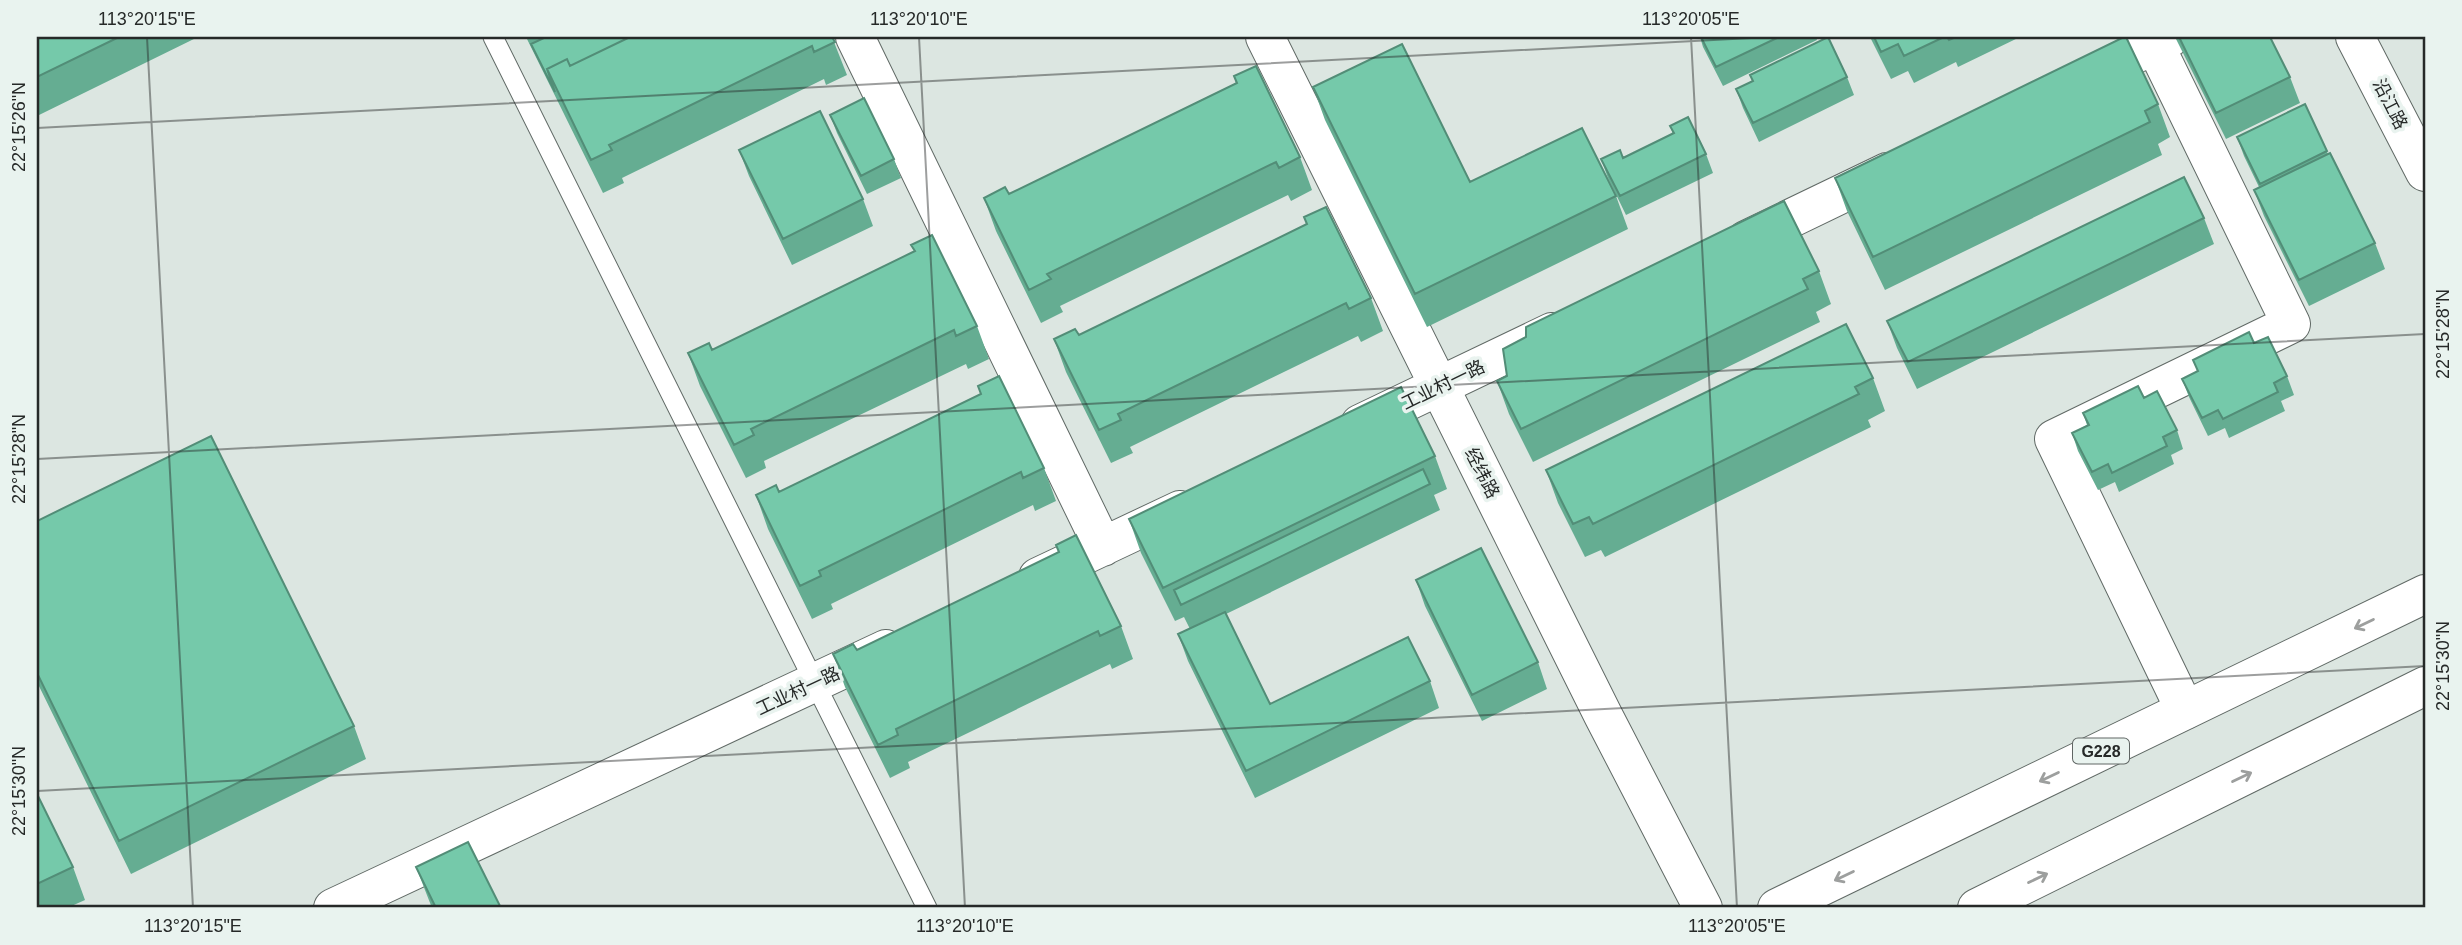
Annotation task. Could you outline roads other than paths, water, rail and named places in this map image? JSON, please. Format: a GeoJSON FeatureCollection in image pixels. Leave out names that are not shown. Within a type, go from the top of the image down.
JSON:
{"type":"FeatureCollection","features":[{"type":"Feature","properties":{"kind":"main road"},"geometry":{"type":"LineString","coordinates":[[855,37],[1103,547]]}},
{"type":"Feature","properties":{"kind":"main road","name":"经纬路"},"geometry":{"type":"LineString","coordinates":[[1265,37],[1703,908]]}},
{"type":"Feature","properties":{"kind":"main road","name":"沿江路"},"geometry":{"type":"LineString","coordinates":[[2355,37],[2425,172]]}},
{"type":"Feature","properties":{"kind":"main road"},"geometry":{"type":"LineString","coordinates":[[2057,91],[2159,39],[2291,324],[2054,439],[2185,710]]}},
{"type":"Feature","properties":{"kind":"main road"},"geometry":{"type":"LineString","coordinates":[[1716,254],[1918,158]]}},
{"type":"Feature","properties":{"kind":"main road","name":"工业村一路"},"geometry":{"type":"LineString","coordinates":[[1327,440],[1577,320]]}},
{"type":"Feature","properties":{"kind":"main road"},"geometry":{"type":"LineString","coordinates":[[1002,594],[1215,493]]}},
{"type":"Feature","properties":{"kind":"main road","name":"G228"},"geometry":{"type":"LineString","coordinates":[[1777,908],[2425,594]]}},
{"type":"Feature","properties":{"kind":"main road","name":"工业村一路"},"geometry":{"type":"LineString","coordinates":[[333,908],[914,636]]}},
{"type":"Feature","properties":{"kind":"main road"},"geometry":{"type":"LineString","coordinates":[[1977,908],[2425,685]]}},
{"type":"Feature","properties":{"kind":"lane"},"geometry":{"type":"LineString","coordinates":[[493,37],[813,684],[927,908]]}}]}
